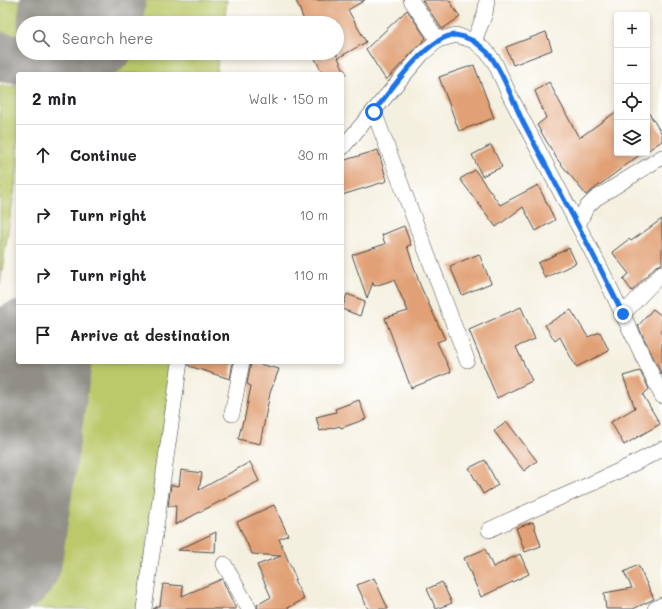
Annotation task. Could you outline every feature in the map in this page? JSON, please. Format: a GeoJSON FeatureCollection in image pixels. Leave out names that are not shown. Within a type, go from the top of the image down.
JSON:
{"type":"FeatureCollection","features":[{"type":"Feature","properties":{"kind":"street"},"geometry":{"type":"LineString","coordinates":[[411,0],[438,40]]}},
{"type":"Feature","properties":{"kind":"street"},"geometry":{"type":"LineString","coordinates":[[474,41],[484,14],[487,0]]}},
{"type":"Feature","properties":{"kind":"street"},"geometry":{"type":"LineString","coordinates":[[344,146],[422,54],[438,40],[456,35],[474,41],[487,52],[495,63],[510,96],[578,224],[662,396]]}},
{"type":"Feature","properties":{"kind":"street"},"geometry":{"type":"LineString","coordinates":[[374,112],[468,360]]}},
{"type":"Feature","properties":{"kind":"street"},"geometry":{"type":"LineString","coordinates":[[578,224],[586,208],[594,199],[662,157]]}},
{"type":"Feature","properties":{"kind":"street"},"geometry":{"type":"LineString","coordinates":[[623,314],[662,273]]}},
{"type":"Feature","properties":{"kind":"street"},"geometry":{"type":"LineString","coordinates":[[144,609],[180,364]]}},
{"type":"Feature","properties":{"kind":"street"},"geometry":{"type":"LineString","coordinates":[[232,414],[242,364]]}},
{"type":"Feature","properties":{"kind":"street"},"geometry":{"type":"LineString","coordinates":[[489,530],[560,496],[638,462],[662,449]]}},
{"type":"Feature","properties":{"kind":"street"},"geometry":{"type":"LineString","coordinates":[[224,564],[249,609]]}},
{"type":"Feature","properties":{"kind":"street"},"geometry":{"type":"LineString","coordinates":[[655,609],[662,605]]}},
{"type":"Feature","properties":{"kind":"green space"},"geometry":{"type":"Polygon","coordinates":[[[0,0],[45,0],[42,16],[16,16],[16,37],[0,35],[0,0]]]}},
{"type":"Feature","properties":{"kind":"green space"},"geometry":{"type":"Polygon","coordinates":[[[126,0],[227,0],[225,16],[123,16],[126,0]]]}},
{"type":"Feature","properties":{"kind":"green space"},"geometry":{"type":"Polygon","coordinates":[[[116,60],[218,60],[216,72],[114,72],[116,60]]]}},
{"type":"Feature","properties":{"kind":"green space"},"geometry":{"type":"Polygon","coordinates":[[[0,85],[16,87],[16,180],[0,283],[0,85]]]}},
{"type":"Feature","properties":{"kind":"green space"},"geometry":{"type":"Polygon","coordinates":[[[69,364],[174,364],[137,609],[31,609],[69,364]]]}},
{"type":"Feature","properties":{"kind":"building"},"geometry":{"type":"Polygon","coordinates":[[[296,0],[365,0],[348,10],[366,42],[344,55],[344,16],[302,16],[296,0]]]}},
{"type":"Feature","properties":{"kind":"building"},"geometry":{"type":"Polygon","coordinates":[[[422,0],[449,0],[460,17],[442,29],[422,0]]]}},
{"type":"Feature","properties":{"kind":"building"},"geometry":{"type":"Polygon","coordinates":[[[407,10],[426,38],[386,80],[366,49],[407,10]]]}},
{"type":"Feature","properties":{"kind":"building"},"geometry":{"type":"Polygon","coordinates":[[[546,32],[552,50],[513,65],[506,47],[546,32]]]}},
{"type":"Feature","properties":{"kind":"building"},"geometry":{"type":"Polygon","coordinates":[[[316,60],[339,60],[346,74],[344,74],[344,72],[322,72],[316,60]]]}},
{"type":"Feature","properties":{"kind":"building"},"geometry":{"type":"Polygon","coordinates":[[[474,65],[494,118],[459,131],[439,77],[474,65]]]}},
{"type":"Feature","properties":{"kind":"building"},"geometry":{"type":"Polygon","coordinates":[[[549,82],[579,138],[614,113],[614,156],[638,156],[586,195],[557,159],[537,125],[546,118],[535,91],[549,82]]]}},
{"type":"Feature","properties":{"kind":"building"},"geometry":{"type":"Polygon","coordinates":[[[650,115],[662,134],[662,141],[650,149],[650,115]]]}},
{"type":"Feature","properties":{"kind":"building"},"geometry":{"type":"Polygon","coordinates":[[[491,145],[502,167],[482,176],[472,155],[491,145]]]}},
{"type":"Feature","properties":{"kind":"building"},"geometry":{"type":"Polygon","coordinates":[[[378,150],[387,181],[344,194],[344,160],[378,150]]]}},
{"type":"Feature","properties":{"kind":"building"},"geometry":{"type":"Polygon","coordinates":[[[475,170],[500,205],[538,185],[555,220],[536,231],[523,207],[496,227],[460,179],[475,170]]]}},
{"type":"Feature","properties":{"kind":"building"},"geometry":{"type":"Polygon","coordinates":[[[662,219],[662,264],[655,267],[632,291],[623,279],[629,274],[612,252],[629,239],[631,241],[662,219]]]}},
{"type":"Feature","properties":{"kind":"building"},"geometry":{"type":"Polygon","coordinates":[[[404,226],[411,245],[407,246],[420,285],[445,339],[437,342],[451,372],[411,388],[385,318],[408,311],[394,280],[374,286],[373,282],[367,298],[352,255],[385,244],[382,235],[404,226]]]}},
{"type":"Feature","properties":{"kind":"building"},"geometry":{"type":"Polygon","coordinates":[[[569,248],[576,263],[545,278],[538,263],[569,248]]]}},
{"type":"Feature","properties":{"kind":"building"},"geometry":{"type":"Polygon","coordinates":[[[479,254],[491,283],[462,295],[450,266],[479,254]]]}},
{"type":"Feature","properties":{"kind":"building"},"geometry":{"type":"Polygon","coordinates":[[[347,294],[365,301],[360,316],[344,310],[344,303],[347,294]]]}},
{"type":"Feature","properties":{"kind":"building"},"geometry":{"type":"Polygon","coordinates":[[[521,307],[535,339],[516,347],[532,381],[497,398],[469,330],[521,307]]]}},
{"type":"Feature","properties":{"kind":"building"},"geometry":{"type":"Polygon","coordinates":[[[653,309],[662,316],[662,375],[638,326],[653,309]]]}},
{"type":"Feature","properties":{"kind":"building"},"geometry":{"type":"Polygon","coordinates":[[[571,310],[588,337],[600,332],[609,351],[576,367],[560,337],[555,341],[545,325],[571,310]]]}},
{"type":"Feature","properties":{"kind":"building"},"geometry":{"type":"Polygon","coordinates":[[[189,364],[233,364],[230,379],[189,366],[189,364]]]}},
{"type":"Feature","properties":{"kind":"building"},"geometry":{"type":"Polygon","coordinates":[[[251,364],[259,364],[279,369],[270,393],[260,444],[238,439],[244,421],[251,386],[247,384],[251,364]]]}},
{"type":"Feature","properties":{"kind":"building"},"geometry":{"type":"Polygon","coordinates":[[[640,371],[649,389],[643,395],[660,424],[624,445],[611,422],[635,408],[623,376],[640,371]]]}},
{"type":"Feature","properties":{"kind":"building"},"geometry":{"type":"Polygon","coordinates":[[[359,400],[366,419],[341,428],[340,426],[320,431],[316,417],[336,412],[335,409],[359,400]]]}},
{"type":"Feature","properties":{"kind":"building"},"geometry":{"type":"Polygon","coordinates":[[[507,422],[537,461],[524,471],[494,431],[507,422]]]}},
{"type":"Feature","properties":{"kind":"building"},"geometry":{"type":"Polygon","coordinates":[[[485,460],[498,485],[483,494],[469,468],[485,460]]]}},
{"type":"Feature","properties":{"kind":"building"},"geometry":{"type":"Polygon","coordinates":[[[250,462],[259,481],[175,525],[176,506],[168,506],[171,485],[179,486],[181,470],[202,473],[199,490],[250,462]]]}},
{"type":"Feature","properties":{"kind":"building"},"geometry":{"type":"Polygon","coordinates":[[[274,505],[288,535],[279,539],[296,579],[294,580],[304,599],[286,609],[258,609],[257,605],[271,597],[257,565],[281,556],[252,554],[237,522],[274,505]]]}},
{"type":"Feature","properties":{"kind":"building"},"geometry":{"type":"Polygon","coordinates":[[[533,522],[541,546],[525,552],[516,528],[533,522]]]}},
{"type":"Feature","properties":{"kind":"building"},"geometry":{"type":"Polygon","coordinates":[[[216,532],[215,552],[178,550],[216,532]]]}},
{"type":"Feature","properties":{"kind":"building"},"geometry":{"type":"Polygon","coordinates":[[[485,549],[493,567],[520,554],[529,574],[481,597],[464,558],[485,549]]]}},
{"type":"Feature","properties":{"kind":"building"},"geometry":{"type":"Polygon","coordinates":[[[638,565],[654,599],[633,609],[606,609],[604,593],[632,588],[624,572],[638,565]]]}},
{"type":"Feature","properties":{"kind":"building"},"geometry":{"type":"Polygon","coordinates":[[[374,578],[388,609],[368,609],[357,585],[374,578]]]}},
{"type":"Feature","properties":{"kind":"building"},"geometry":{"type":"Polygon","coordinates":[[[222,579],[236,609],[153,609],[160,605],[163,584],[183,586],[182,596],[222,579]]]}},
{"type":"Feature","properties":{"kind":"building"},"geometry":{"type":"Polygon","coordinates":[[[442,582],[452,603],[436,609],[427,589],[442,582]]]}},
{"type":"Feature","properties":{"kind":"taxiway"},"geometry":{"type":"LineString","coordinates":[[0,57],[16,59]]}},
{"type":"Feature","properties":{"kind":"taxiway"},"geometry":{"type":"LineString","coordinates":[[22,60],[73,67]]}},
{"type":"Feature","properties":{"kind":"taxiway"},"geometry":{"type":"LineString","coordinates":[[0,534],[5,523]]}},
{"type":"Feature","properties":{"kind":"runway"},"geometry":{"type":"LineString","coordinates":[[81,16],[83,0]]}},
{"type":"Feature","properties":{"kind":"runway"},"geometry":{"type":"LineString","coordinates":[[0,555],[29,364]]}},
{"type":"Feature","properties":{"kind":"route"},"geometry":{"type":"LineString","coordinates":[[374,112],[422,54],[438,40],[456,35],[474,41],[487,52],[495,63],[510,96],[578,224],[623,314]]}}]}
